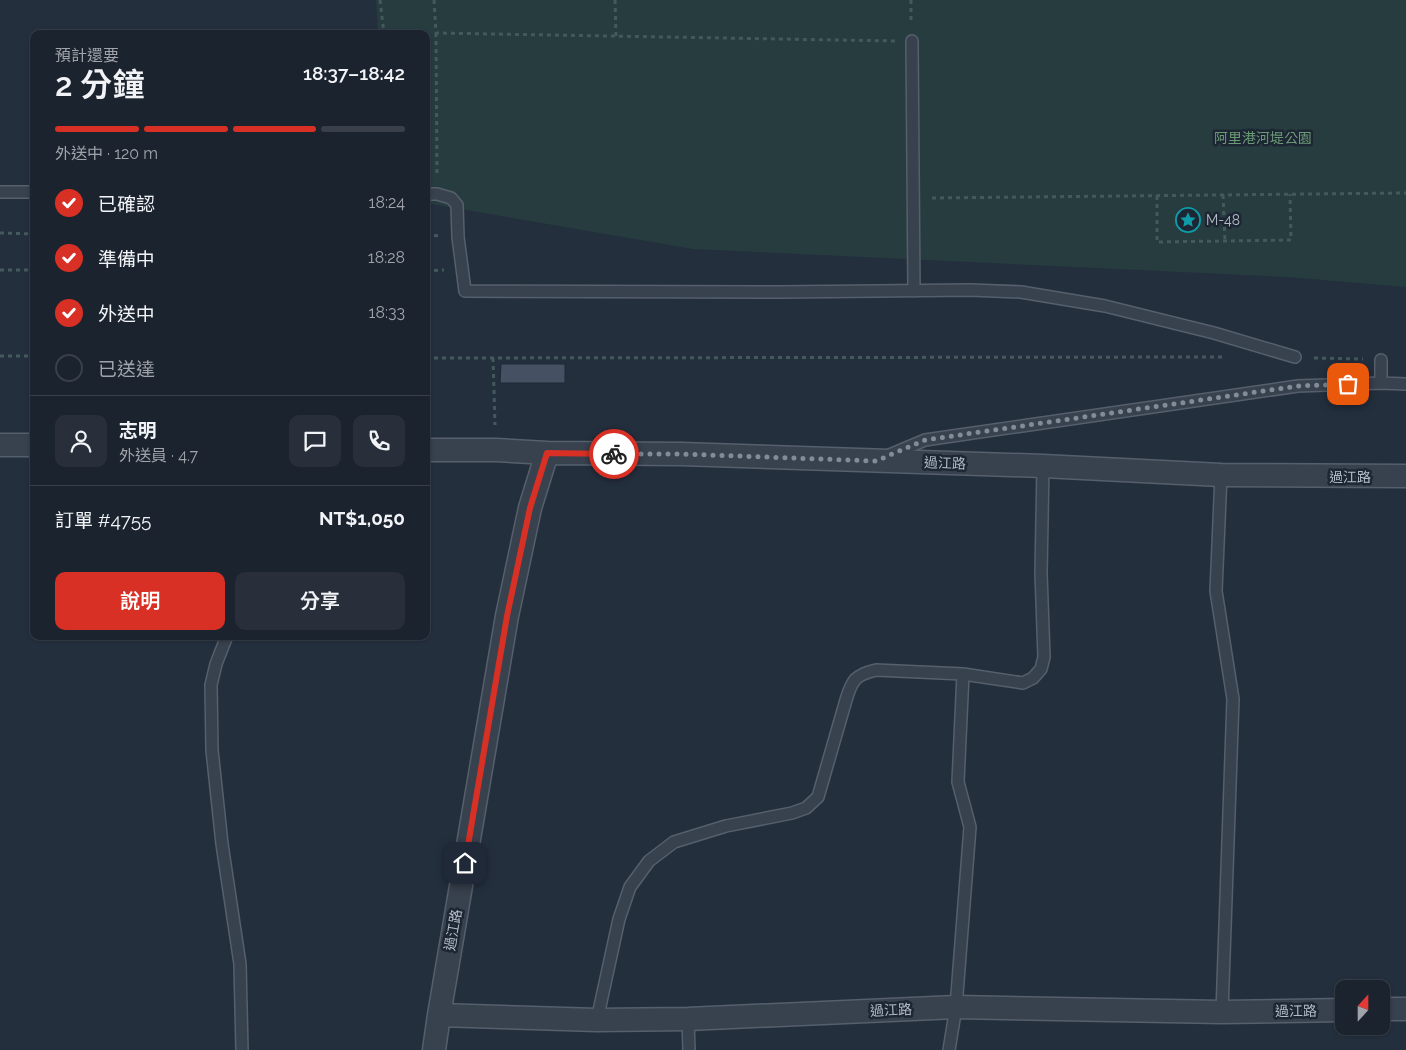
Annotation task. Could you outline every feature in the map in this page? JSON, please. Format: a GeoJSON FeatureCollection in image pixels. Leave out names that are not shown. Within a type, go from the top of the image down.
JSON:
{"type":"FeatureCollection","features":[{"type":"Feature","properties":{"kind":"street"},"geometry":{"type":"LineString","coordinates":[[0,445],[30,446]]}},
{"type":"Feature","properties":{"kind":"street"},"geometry":{"type":"LineString","coordinates":[[430,450],[496,450],[547,453]]}},
{"type":"Feature","properties":{"kind":"street","name":"過江路"},"geometry":{"type":"LineString","coordinates":[[434,1050],[507,616],[530,508],[547,453],[681,454],[1043,466],[1221,475],[1406,476]]}},
{"type":"Feature","properties":{"kind":"street","name":"過江路"},"geometry":{"type":"LineString","coordinates":[[439,1015],[597,1020],[688,1020],[956,1007],[1222,1012],[1335,1010]]}},
{"type":"Feature","properties":{"kind":"street"},"geometry":{"type":"LineString","coordinates":[[1390,1009],[1406,1009]]}},
{"type":"Feature","properties":{"kind":"lane"},"geometry":{"type":"LineString","coordinates":[[912,41],[914,291]]}},
{"type":"Feature","properties":{"kind":"lane"},"geometry":{"type":"LineString","coordinates":[[0,192],[30,192]]}},
{"type":"Feature","properties":{"kind":"lane"},"geometry":{"type":"LineString","coordinates":[[432,194],[451,198],[457,205],[458,237],[465,291],[771,292],[971,290],[1021,292],[1105,306],[1214,333],[1295,357]]}},
{"type":"Feature","properties":{"kind":"lane"},"geometry":{"type":"LineString","coordinates":[[1380,383],[1381,360]]}},
{"type":"Feature","properties":{"kind":"lane"},"geometry":{"type":"LineString","coordinates":[[876,461],[925,440],[1298,386],[1406,384]]}},
{"type":"Feature","properties":{"kind":"lane"},"geometry":{"type":"LineString","coordinates":[[597,1020],[622,911],[630,887],[649,861],[674,842],[726,826],[792,813],[806,808],[818,797],[850,686],[854,679],[862,674],[876,670],[963,674],[1023,683],[1033,678],[1041,669],[1044,657],[1041,573],[1043,466]]}},
{"type":"Feature","properties":{"kind":"lane"},"geometry":{"type":"LineString","coordinates":[[1221,475],[1216,591],[1233,699],[1222,1012]]}},
{"type":"Feature","properties":{"kind":"lane"},"geometry":{"type":"LineString","coordinates":[[225,640],[216,664],[211,685],[212,750],[222,844],[240,964],[242,1050]]}},
{"type":"Feature","properties":{"kind":"lane"},"geometry":{"type":"LineString","coordinates":[[949,1050],[956,1007],[970,827],[958,782],[963,674]]}},
{"type":"Feature","properties":{"kind":"lane"},"geometry":{"type":"LineString","coordinates":[[688,1020],[690,1050]]}},
{"type":"Feature","properties":{"kind":"path"},"geometry":{"type":"LineString","coordinates":[[380,0],[384,30]]}},
{"type":"Feature","properties":{"kind":"path"},"geometry":{"type":"LineString","coordinates":[[434,0],[436,33],[432,194],[440,244]]}},
{"type":"Feature","properties":{"kind":"path"},"geometry":{"type":"LineString","coordinates":[[615,0],[616,36]]}},
{"type":"Feature","properties":{"kind":"path"},"geometry":{"type":"LineString","coordinates":[[436,33],[912,41]]}},
{"type":"Feature","properties":{"kind":"path"},"geometry":{"type":"LineString","coordinates":[[913,198],[1406,193]]}},
{"type":"Feature","properties":{"kind":"path"},"geometry":{"type":"LineString","coordinates":[[1157,196],[1157,242],[1225,241],[1291,240],[1290,194]]}},
{"type":"Feature","properties":{"kind":"path"},"geometry":{"type":"LineString","coordinates":[[1223,195],[1225,241]]}},
{"type":"Feature","properties":{"kind":"path"},"geometry":{"type":"LineString","coordinates":[[0,233],[30,234]]}},
{"type":"Feature","properties":{"kind":"path"},"geometry":{"type":"LineString","coordinates":[[442,262],[442,270]]}},
{"type":"Feature","properties":{"kind":"path"},"geometry":{"type":"LineString","coordinates":[[0,270],[30,270]]}},
{"type":"Feature","properties":{"kind":"path"},"geometry":{"type":"LineString","coordinates":[[0,356],[30,356]]}},
{"type":"Feature","properties":{"kind":"path"},"geometry":{"type":"LineString","coordinates":[[430,358],[1226,357]]}},
{"type":"Feature","properties":{"kind":"path"},"geometry":{"type":"LineString","coordinates":[[1295,357],[1381,360]]}},
{"type":"Feature","properties":{"kind":"path"},"geometry":{"type":"LineString","coordinates":[[493,358],[495,426]]}},
{"type":"Feature","properties":{"kind":"green space","name":"阿里港河堤公園"},"geometry":{"type":"Polygon","coordinates":[[[376,0],[1406,0],[1406,287],[1287,277],[693,249],[430,204],[430,30],[378,30],[376,0]]]}},
{"type":"Feature","properties":{"kind":"building"},"geometry":{"type":"Polygon","coordinates":[[[501,364],[565,364],[565,383],[500,383],[501,364]]]}},
{"type":"Feature","properties":{"kind":"way so far"},"geometry":{"type":"LineString","coordinates":[[614,454],[681,454],[876,461],[925,440],[1298,386],[1348,384]]}},
{"type":"Feature","properties":{"kind":"place","name":"M-48"},"geometry":{"type":"Point","coordinates":[1188,220]}},
{"type":"Feature","properties":{"kind":"route"},"geometry":{"type":"LineString","coordinates":[[465,863],[507,616],[530,508],[547,453],[614,454]]}}]}
